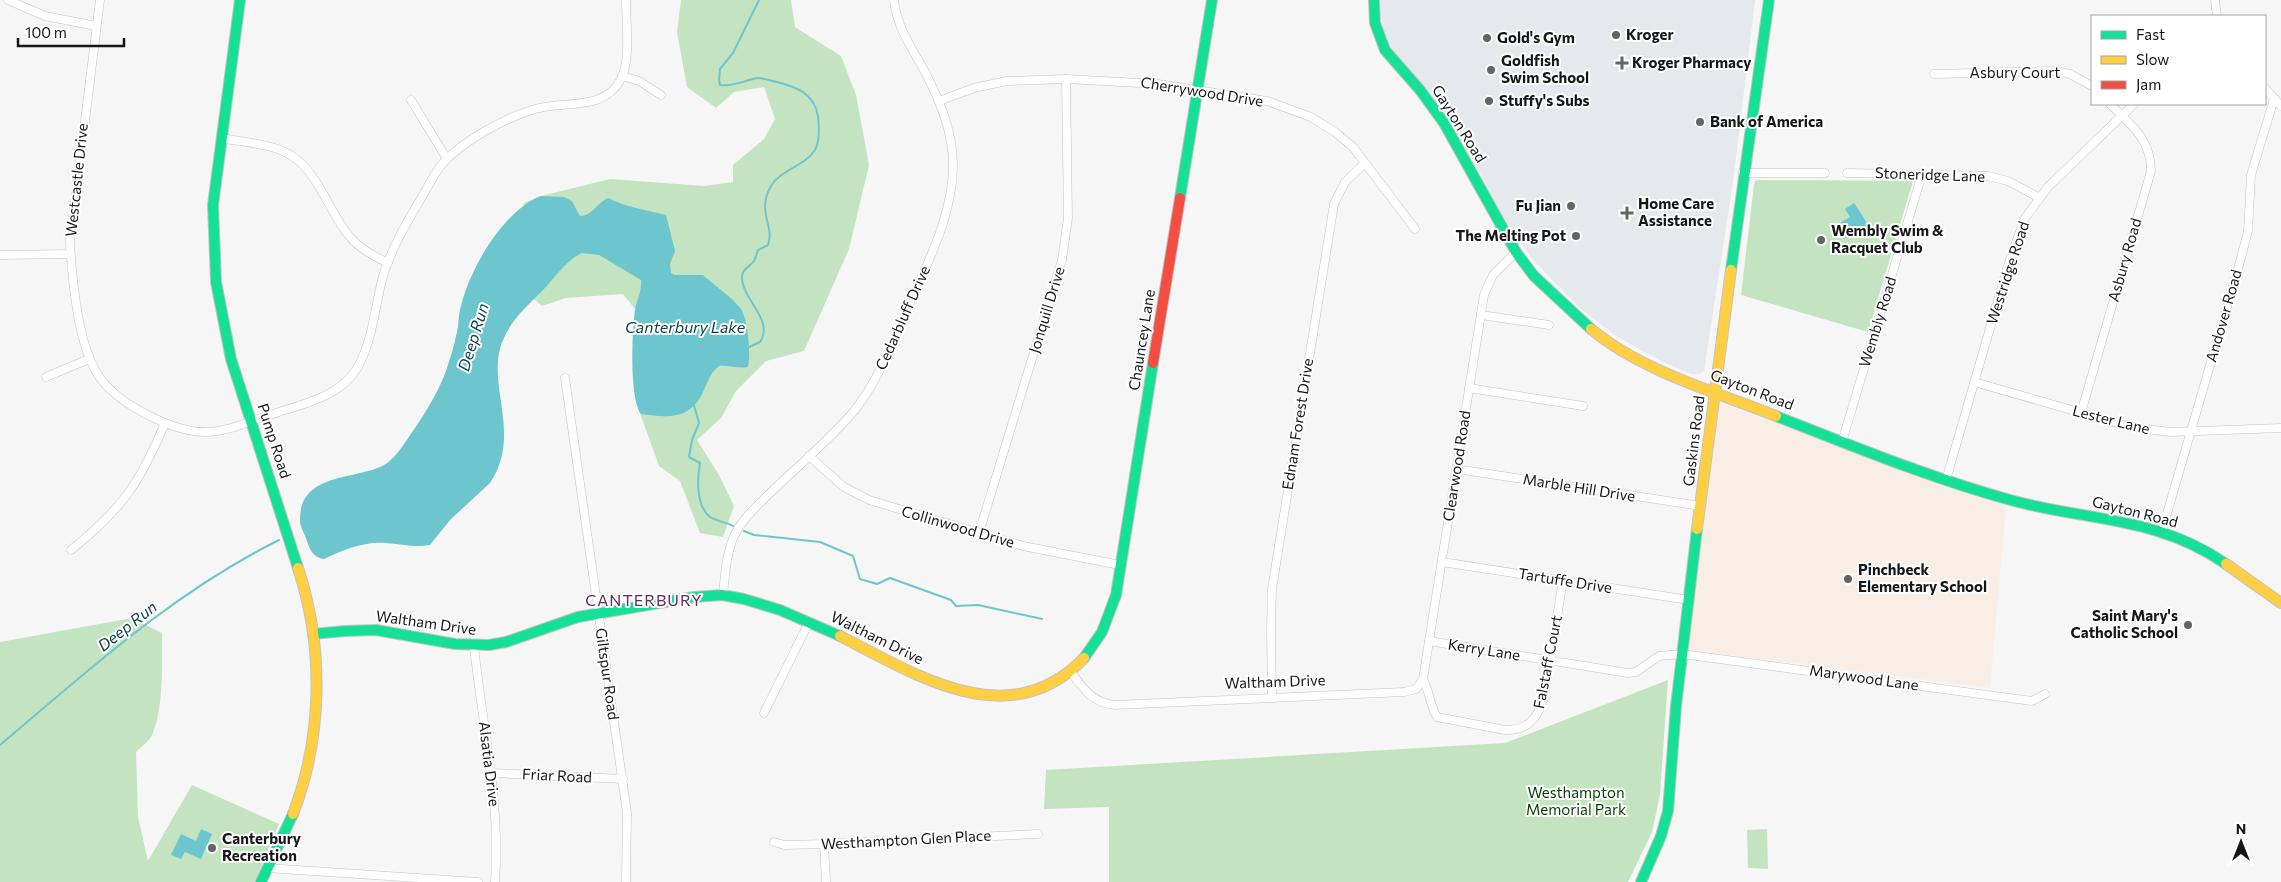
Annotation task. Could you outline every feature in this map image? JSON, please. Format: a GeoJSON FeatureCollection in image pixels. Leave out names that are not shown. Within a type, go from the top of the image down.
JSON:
{"type":"FeatureCollection","features":[{"type":"Feature","properties":{"kind":"street"},"geometry":{"type":"LineString","coordinates":[[8,0],[45,16],[96,26]]}},
{"type":"Feature","properties":{"kind":"street","name":"Westcastle Drive"},"geometry":{"type":"LineString","coordinates":[[100,0],[72,220],[70,254],[84,345],[100,379],[121,400],[165,423],[192,431],[218,431],[321,398],[333,391],[353,374],[362,360],[388,262],[411,216],[440,166],[463,146],[513,117],[545,106],[582,103],[600,99],[617,85],[622,76]]}},
{"type":"Feature","properties":{"kind":"street","name":"Pump Road"},"geometry":{"type":"LineString","coordinates":[[240,0],[213,205],[214,280],[221,323],[307,594],[313,634],[316,704],[310,754],[296,805],[261,882]]}},
{"type":"Feature","properties":{"kind":"street"},"geometry":{"type":"LineString","coordinates":[[626,0],[626,53],[622,76],[639,81],[661,95]]}},
{"type":"Feature","properties":{"kind":"street","name":"Cedarbluff Drive"},"geometry":{"type":"LineString","coordinates":[[723,595],[728,552],[740,526],[778,485],[853,412],[875,379],[944,221],[950,198],[953,164],[949,133],[939,101],[903,36],[894,0]]}},
{"type":"Feature","properties":{"kind":"street","name":"Chauncey Lane"},"geometry":{"type":"LineString","coordinates":[[1070,671],[1091,651],[1106,626],[1113,607],[1212,0]]}},
{"type":"Feature","properties":{"kind":"street","name":"Gayton Road"},"geometry":{"type":"LineString","coordinates":[[1374,0],[1374,23],[1385,50],[1420,90],[1444,123],[1516,252],[1534,276],[1557,299],[1600,336],[1646,363],[1842,442],[1946,480],[2019,502],[2162,531],[2186,540],[2217,558],[2281,603]]}},
{"type":"Feature","properties":{"kind":"street","name":"Gaskins Road"},"geometry":{"type":"LineString","coordinates":[[1641,882],[1661,836],[1668,811],[1682,654],[1743,173],[1769,0]]}},
{"type":"Feature","properties":{"kind":"street"},"geometry":{"type":"LineString","coordinates":[[2215,0],[2217,15]]}},
{"type":"Feature","properties":{"kind":"street","name":"Asbury Court"},"geometry":{"type":"LineString","coordinates":[[1934,74],[2054,71],[2070,74],[2091,85]]}},
{"type":"Feature","properties":{"kind":"street","name":"Cherrywood Drive"},"geometry":{"type":"LineString","coordinates":[[939,101],[974,88],[1006,81],[1066,79],[1128,81],[1198,90],[1267,102],[1296,110],[1336,132],[1352,147],[1415,229]]}},
{"type":"Feature","properties":{"kind":"street","name":"Jonquill Drive"},"geometry":{"type":"LineString","coordinates":[[979,533],[1062,260],[1068,218],[1066,79]]}},
{"type":"Feature","properties":{"kind":"street"},"geometry":{"type":"LineString","coordinates":[[2266,89],[2281,106]]}},
{"type":"Feature","properties":{"kind":"street","name":"Andover Road"},"geometry":{"type":"LineString","coordinates":[[2162,531],[2248,230],[2252,175],[2274,99]]}},
{"type":"Feature","properties":{"kind":"street"},"geometry":{"type":"LineString","coordinates":[[412,100],[447,159]]}},
{"type":"Feature","properties":{"kind":"street"},"geometry":{"type":"LineString","coordinates":[[2111,105],[2122,116]]}},
{"type":"Feature","properties":{"kind":"street","name":"Westridge Road"},"geometry":{"type":"LineString","coordinates":[[1946,480],[2018,233],[2025,218],[2038,198],[2133,105]]}},
{"type":"Feature","properties":{"kind":"street","name":"Asbury Road"},"geometry":{"type":"LineString","coordinates":[[2081,413],[2151,171],[2151,157],[2147,144],[2122,116]]}},
{"type":"Feature","properties":{"kind":"street"},"geometry":{"type":"LineString","coordinates":[[222,138],[272,148],[294,156],[311,175],[350,237],[370,254],[388,262]]}},
{"type":"Feature","properties":{"kind":"street","name":"Ednam Forest Drive"},"geometry":{"type":"LineString","coordinates":[[1272,698],[1271,629],[1273,581],[1334,204],[1345,182],[1365,163]]}},
{"type":"Feature","properties":{"kind":"street"},"geometry":{"type":"LineString","coordinates":[[1743,173],[1825,173]]}},
{"type":"Feature","properties":{"kind":"street","name":"Stoneridge Lane"},"geometry":{"type":"LineString","coordinates":[[1847,173],[1988,176],[2008,181],[2038,198]]}},
{"type":"Feature","properties":{"kind":"street","name":"Wembly Road"},"geometry":{"type":"LineString","coordinates":[[1842,442],[1922,174]]}},
{"type":"Feature","properties":{"kind":"street","name":"Clearwood Road"},"geometry":{"type":"LineString","coordinates":[[1416,688],[1422,679],[1429,642],[1484,295],[1489,282],[1502,265],[1516,252]]}},
{"type":"Feature","properties":{"kind":"street"},"geometry":{"type":"LineString","coordinates":[[0,255],[70,254]]}},
{"type":"Feature","properties":{"kind":"street"},"geometry":{"type":"LineString","coordinates":[[1480,315],[1550,325]]}},
{"type":"Feature","properties":{"kind":"street"},"geometry":{"type":"LineString","coordinates":[[46,377],[90,359]]}},
{"type":"Feature","properties":{"kind":"street","name":"Giltspur Road"},"geometry":{"type":"LineString","coordinates":[[565,378],[623,779],[628,829],[626,882]]}},
{"type":"Feature","properties":{"kind":"street","name":"Lester Lane"},"geometry":{"type":"LineString","coordinates":[[1974,382],[2132,427],[2154,431],[2281,428]]}},
{"type":"Feature","properties":{"kind":"street"},"geometry":{"type":"LineString","coordinates":[[1469,388],[1583,406]]}},
{"type":"Feature","properties":{"kind":"street"},"geometry":{"type":"LineString","coordinates":[[71,550],[98,529],[125,500],[146,467],[165,423]]}},
{"type":"Feature","properties":{"kind":"street","name":"Collinwood Drive"},"geometry":{"type":"LineString","coordinates":[[809,456],[836,480],[854,493],[869,500],[1023,546],[1120,565]]}},
{"type":"Feature","properties":{"kind":"street","name":"Marble Hill Drive"},"geometry":{"type":"LineString","coordinates":[[1456,469],[1701,506]]}},
{"type":"Feature","properties":{"kind":"street","name":"Tartuffe Drive"},"geometry":{"type":"LineString","coordinates":[[1442,562],[1689,600]]}},
{"type":"Feature","properties":{"kind":"street","name":"Falstaff Court"},"geometry":{"type":"LineString","coordinates":[[1422,679],[1430,693],[1433,711],[1437,717],[1514,731],[1529,724],[1538,715],[1544,697],[1563,580]]}},
{"type":"Feature","properties":{"kind":"street","name":"Waltham Drive"},"geometry":{"type":"LineString","coordinates":[[313,634],[341,630],[382,631],[474,646],[495,645],[556,622],[598,612],[723,595],[777,608],[942,686],[968,694],[990,696],[1014,695],[1045,685],[1070,671],[1092,698],[1106,704],[1404,692],[1416,688]]}},
{"type":"Feature","properties":{"kind":"street"},"geometry":{"type":"LineString","coordinates":[[764,713],[809,622]]}},
{"type":"Feature","properties":{"kind":"street","name":"Kerry Lane"},"geometry":{"type":"LineString","coordinates":[[1429,642],[1632,673],[1659,656],[1682,654]]}},
{"type":"Feature","properties":{"kind":"street","name":"Alsatia Drive"},"geometry":{"type":"LineString","coordinates":[[474,646],[497,834],[495,882]]}},
{"type":"Feature","properties":{"kind":"street","name":"Marywood Lane"},"geometry":{"type":"LineString","coordinates":[[1682,654],[2032,701],[2045,694]]}},
{"type":"Feature","properties":{"kind":"street","name":"Friar Road"},"geometry":{"type":"LineString","coordinates":[[491,773],[623,779]]}},
{"type":"Feature","properties":{"kind":"street","name":"Westhampton Glen Place"},"geometry":{"type":"LineString","coordinates":[[774,842],[784,845],[824,844],[1038,834]]}},
{"type":"Feature","properties":{"kind":"street"},"geometry":{"type":"LineString","coordinates":[[824,844],[826,882]]}},
{"type":"Feature","properties":{"kind":"street"},"geometry":{"type":"LineString","coordinates":[[268,868],[478,882]]}},
{"type":"Feature","properties":{"kind":"shaded area"},"geometry":{"type":"Polygon","coordinates":[[[1381,0],[1755,0],[1733,182],[1704,371],[1699,374],[1691,374],[1661,361],[1616,336],[1580,308],[1533,260],[1495,205],[1481,174],[1426,88],[1395,54],[1385,36],[1380,11],[1381,0]]]}},
{"type":"Feature","properties":{"kind":"shaded area","name":"Pinchbeck Elementary School"},"geometry":{"type":"Polygon","coordinates":[[[1719,402],[2006,507],[1990,688],[1688,650],[1719,402]]]}},
{"type":"Feature","properties":{"kind":"green space"},"geometry":{"type":"Polygon","coordinates":[[[681,0],[791,0],[795,27],[841,56],[856,95],[869,165],[849,249],[804,351],[766,361],[736,391],[721,418],[697,440],[719,475],[734,506],[723,537],[700,533],[680,481],[659,466],[636,402],[633,374],[635,309],[623,294],[566,298],[542,306],[534,299],[524,203],[541,196],[610,179],[704,186],[733,182],[733,165],[764,139],[775,119],[764,87],[734,92],[716,108],[687,87],[677,32],[681,0]]]}},
{"type":"Feature","properties":{"kind":"green space","name":"Wembly Swim & Racquet Club"},"geometry":{"type":"Polygon","coordinates":[[[1755,181],[1913,181],[1868,332],[1741,295],[1754,185],[1755,181]]]}},
{"type":"Feature","properties":{"kind":"green space"},"geometry":{"type":"Polygon","coordinates":[[[132,618],[162,633],[162,685],[159,712],[152,735],[136,752],[138,817],[148,861],[192,785],[279,824],[255,882],[0,882],[0,642],[132,618]]]}},
{"type":"Feature","properties":{"kind":"green space","name":"Westhampton Memorial Park"},"geometry":{"type":"Polygon","coordinates":[[[1668,680],[1660,795],[1652,832],[1628,882],[1109,882],[1109,807],[1044,809],[1046,770],[1505,743],[1668,680]]]}},
{"type":"Feature","properties":{"kind":"green space"},"geometry":{"type":"Polygon","coordinates":[[[1767,829],[1768,869],[1748,868],[1747,830],[1767,829]]]}},
{"type":"Feature","properties":{"kind":"water","name":"Canterbury Lake"},"geometry":{"type":"Polygon","coordinates":[[[541,196],[564,197],[572,201],[580,216],[588,214],[608,198],[629,206],[666,215],[675,251],[670,264],[671,273],[675,275],[703,275],[738,305],[743,314],[748,337],[748,367],[719,366],[716,368],[699,400],[686,412],[670,416],[641,414],[637,406],[635,394],[632,348],[635,310],[641,288],[641,280],[599,255],[582,253],[566,265],[521,312],[504,338],[499,355],[498,372],[504,426],[504,445],[500,464],[490,483],[450,520],[430,545],[413,546],[370,543],[346,549],[324,559],[317,557],[310,549],[300,523],[302,506],[308,495],[328,481],[380,467],[399,451],[439,388],[454,344],[460,309],[472,275],[481,258],[490,242],[514,214],[527,203],[541,196]]]}},
{"type":"Feature","properties":{"kind":"water"},"geometry":{"type":"Polygon","coordinates":[[[1854,203],[1873,232],[1866,236],[1861,228],[1844,239],[1836,225],[1850,217],[1845,209],[1854,203]]]}},
{"type":"Feature","properties":{"kind":"water"},"geometry":{"type":"Polygon","coordinates":[[[201,829],[212,834],[201,859],[185,852],[181,859],[171,855],[181,834],[196,841],[201,829]]]}},
{"type":"Feature","properties":{"kind":"waterway","name":"Deep Run"},"geometry":{"type":"LineString","coordinates":[[747,348],[760,342],[763,326],[761,318],[746,293],[742,276],[744,271],[754,261],[758,250],[768,245],[770,238],[765,211],[767,195],[775,180],[810,156],[817,146],[819,133],[816,108],[808,96],[797,89],[758,78],[735,84],[720,85],[720,69],[733,53],[759,0]]}},
{"type":"Feature","properties":{"kind":"waterway"},"geometry":{"type":"LineString","coordinates":[[694,405],[699,423],[692,440],[689,457],[700,463],[698,484],[702,506],[710,517],[733,526]]}},
{"type":"Feature","properties":{"kind":"waterway"},"geometry":{"type":"LineString","coordinates":[[744,531],[754,535],[820,542],[853,556],[860,579],[877,584],[890,578],[951,600],[956,606],[978,605],[1042,619]]}},
{"type":"Feature","properties":{"kind":"waterway","name":"Deep Run"},"geometry":{"type":"LineString","coordinates":[[0,745],[100,661],[168,608],[204,583],[279,540]]}},
{"type":"Feature","properties":{"kind":"traffic: fast"},"geometry":{"type":"LineString","coordinates":[[240,0],[213,205],[216,282],[231,359],[298,568]]}},
{"type":"Feature","properties":{"kind":"traffic: fast"},"geometry":{"type":"LineString","coordinates":[[1180,198],[1212,0]]}},
{"type":"Feature","properties":{"kind":"traffic: fast"},"geometry":{"type":"LineString","coordinates":[[1374,0],[1375,23],[1385,50],[1420,90],[1444,123],[1516,252],[1534,276],[1591,329]]}},
{"type":"Feature","properties":{"kind":"traffic: fast"},"geometry":{"type":"LineString","coordinates":[[1731,270],[1769,0]]}},
{"type":"Feature","properties":{"kind":"traffic: fast"},"geometry":{"type":"LineString","coordinates":[[1084,658],[1102,632],[1116,595],[1153,363]]}},
{"type":"Feature","properties":{"kind":"traffic: fast"},"geometry":{"type":"LineString","coordinates":[[1776,416],[1954,483],[2042,508],[2123,522],[2175,537],[2201,549],[2226,564]]}},
{"type":"Feature","properties":{"kind":"traffic: fast"},"geometry":{"type":"LineString","coordinates":[[1641,882],[1661,836],[1668,811],[1676,706],[1697,529]]}},
{"type":"Feature","properties":{"kind":"traffic: fast"},"geometry":{"type":"LineString","coordinates":[[313,634],[376,630],[455,644],[489,645],[506,642],[578,617],[694,597],[722,595],[744,599],[780,610],[840,636]]}},
{"type":"Feature","properties":{"kind":"traffic: fast"},"geometry":{"type":"LineString","coordinates":[[261,882],[293,814]]}},
{"type":"Feature","properties":{"kind":"traffic: slow"},"geometry":{"type":"LineString","coordinates":[[1697,529],[1731,270]]}},
{"type":"Feature","properties":{"kind":"traffic: slow"},"geometry":{"type":"LineString","coordinates":[[1591,329],[1611,344],[1656,369],[1776,416]]}},
{"type":"Feature","properties":{"kind":"traffic: slow"},"geometry":{"type":"LineString","coordinates":[[2226,564],[2281,603]]}},
{"type":"Feature","properties":{"kind":"traffic: slow"},"geometry":{"type":"LineString","coordinates":[[293,814],[310,754],[315,723],[316,691],[316,660],[312,629],[298,568]]}},
{"type":"Feature","properties":{"kind":"traffic: slow"},"geometry":{"type":"LineString","coordinates":[[840,636],[931,681],[963,691],[994,696],[1025,693],[1055,681],[1084,658]]}},
{"type":"Feature","properties":{"kind":"traffic: jam"},"geometry":{"type":"LineString","coordinates":[[1153,363],[1180,198]]}},
{"type":"Feature","properties":{"kind":"place","name":"Kroger"},"geometry":{"type":"Point","coordinates":[1616,35]}},
{"type":"Feature","properties":{"kind":"place","name":"Gold's Gym"},"geometry":{"type":"Point","coordinates":[1487,38]}},
{"type":"Feature","properties":{"kind":"place","name":"Kroger Pharmacy"},"geometry":{"type":"Point","coordinates":[1622,63]}},
{"type":"Feature","properties":{"kind":"place","name":"Goldfish Swim School"},"geometry":{"type":"Point","coordinates":[1491,70]}},
{"type":"Feature","properties":{"kind":"place","name":"Stuffy's Subs"},"geometry":{"type":"Point","coordinates":[1489,101]}},
{"type":"Feature","properties":{"kind":"place","name":"Bank of America"},"geometry":{"type":"Point","coordinates":[1700,122]}},
{"type":"Feature","properties":{"kind":"place","name":"Fu Jian"},"geometry":{"type":"Point","coordinates":[1571,206]}},
{"type":"Feature","properties":{"kind":"place","name":"Home Care Assistance"},"geometry":{"type":"Point","coordinates":[1627,213]}},
{"type":"Feature","properties":{"kind":"place","name":"The Melting Pot"},"geometry":{"type":"Point","coordinates":[1576,236]}},
{"type":"Feature","properties":{"kind":"place","name":"Wembly Swim & Racquet Club"},"geometry":{"type":"Point","coordinates":[1821,240]}},
{"type":"Feature","properties":{"kind":"place","name":"Pinchbeck Elementary School"},"geometry":{"type":"Point","coordinates":[1848,579]}},
{"type":"Feature","properties":{"kind":"place","name":"Saint Mary's Catholic School"},"geometry":{"type":"Point","coordinates":[2188,625]}},
{"type":"Feature","properties":{"kind":"place","name":"Canterbury Recreation"},"geometry":{"type":"Point","coordinates":[212,848]}},
{"type":"Feature","properties":{"kind":"district","name":"CANTERBURY"},"geometry":{"type":"Point","coordinates":[644,600]}}]}
